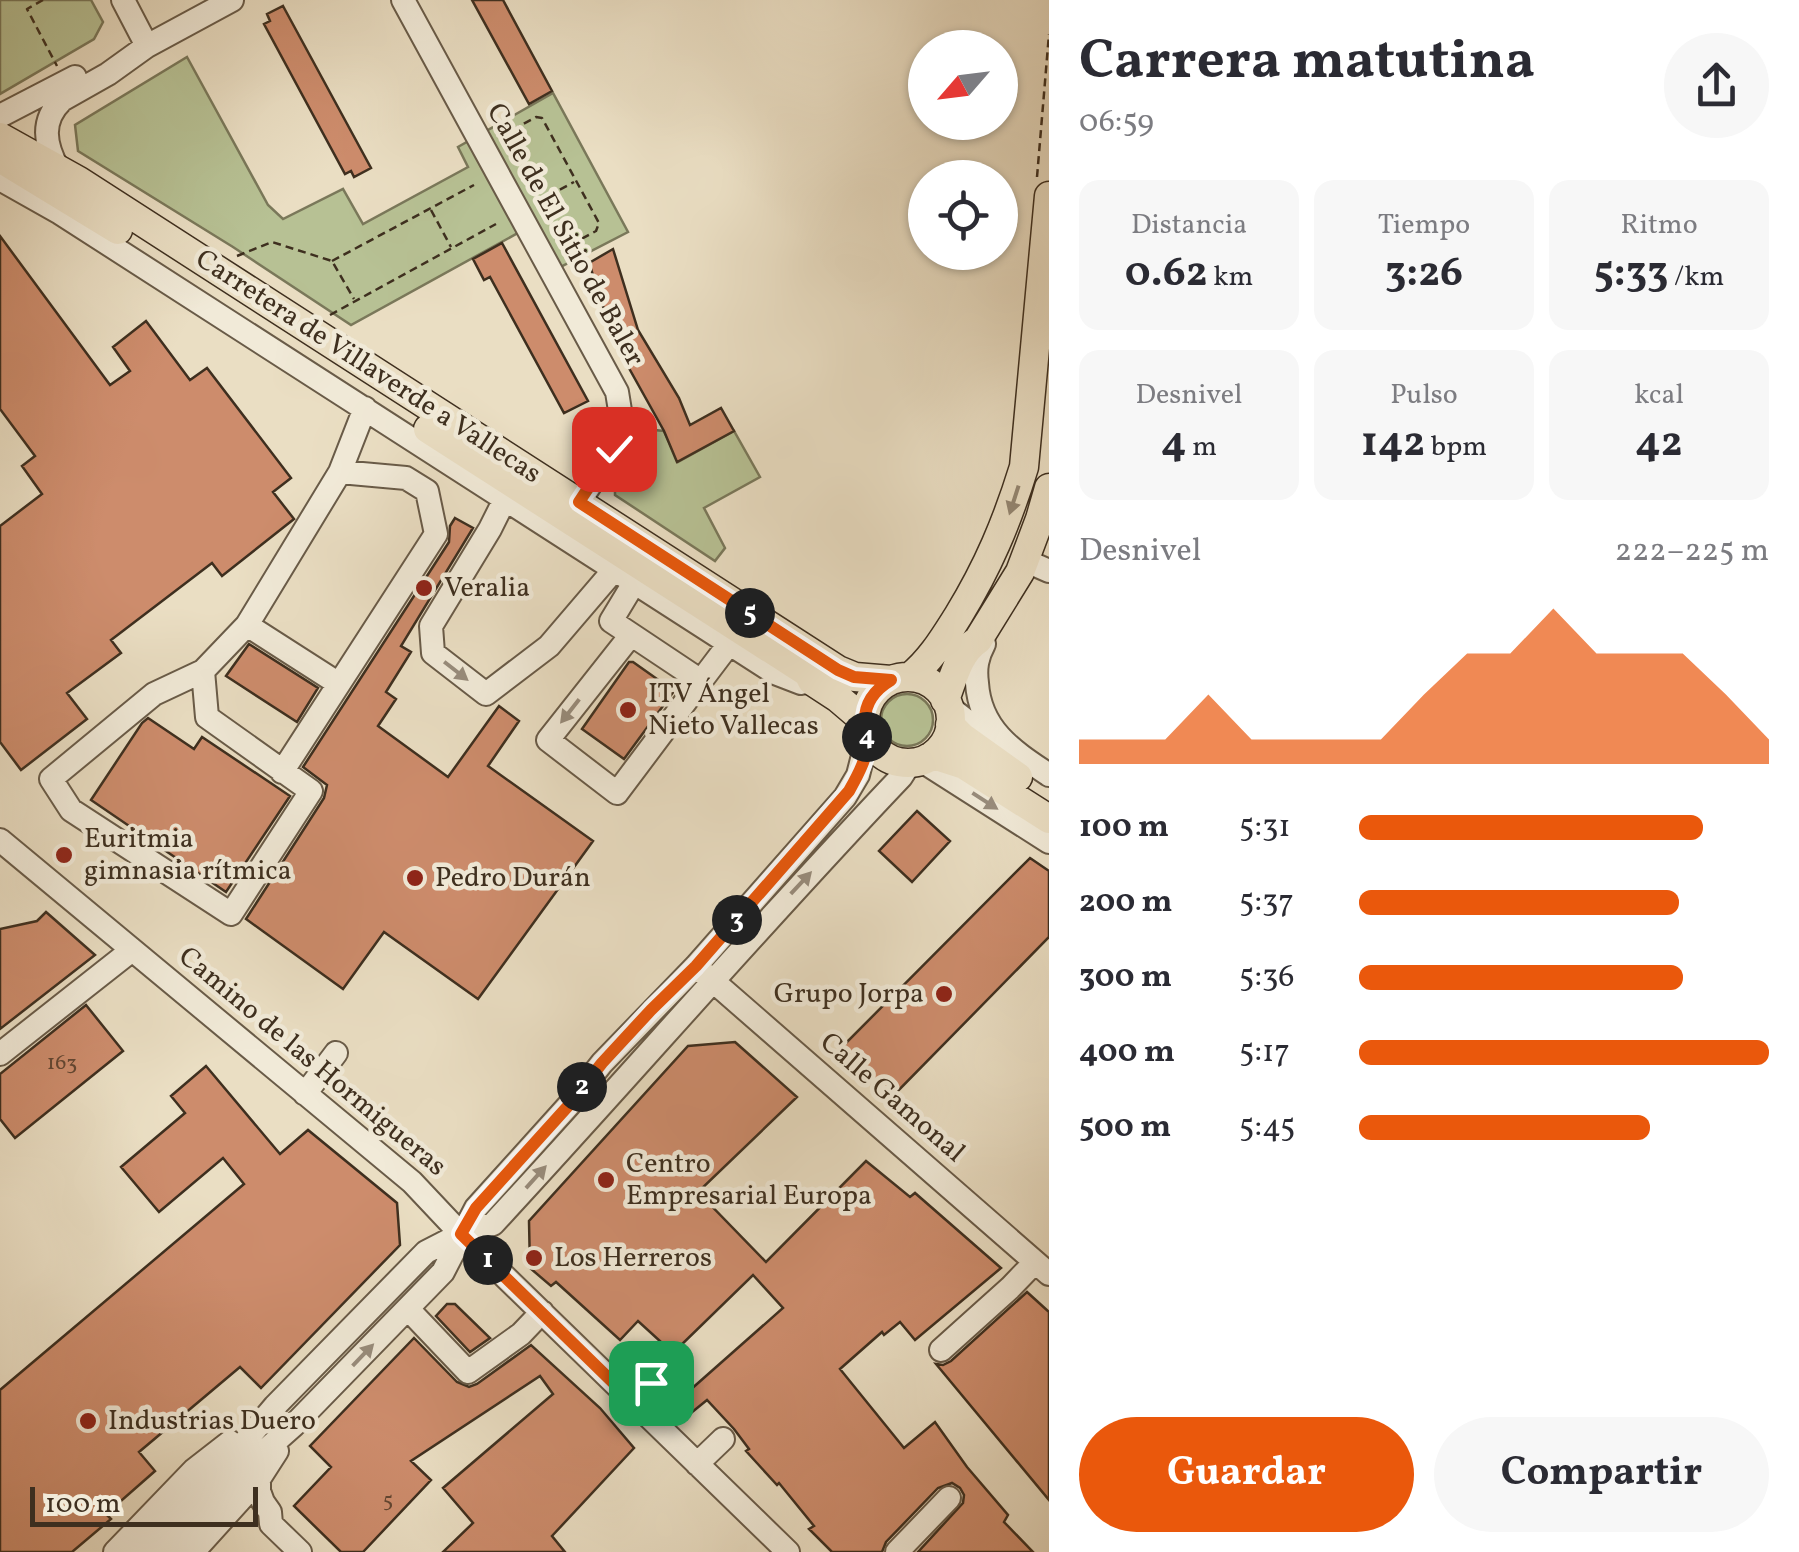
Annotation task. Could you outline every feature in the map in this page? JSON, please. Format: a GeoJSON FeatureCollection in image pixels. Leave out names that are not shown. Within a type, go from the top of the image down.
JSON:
{"type":"FeatureCollection","features":[{"type":"Feature","properties":{"kind":"main road","name":"Carretera de Villaverde a Vallecas"},"geometry":{"type":"LineString","coordinates":[[0,136],[58,169],[838,670],[854,677],[901,679]]}},
{"type":"Feature","properties":{"kind":"main road","name":"Carretera de Villaverde a Vallecas"},"geometry":{"type":"LineString","coordinates":[[0,158],[69,198],[808,673],[866,728]]}},
{"type":"Feature","properties":{"kind":"main road"},"geometry":{"type":"LineString","coordinates":[[1042,192],[1024,468],[1012,508],[989,562],[934,653],[923,667],[880,687],[866,708],[866,728],[874,747],[884,756],[897,762],[922,759],[964,765],[1049,819]]}},
{"type":"Feature","properties":{"kind":"main road"},"geometry":{"type":"LineString","coordinates":[[922,759],[948,736],[948,710],[959,663],[1040,542],[1049,488]]}},
{"type":"Feature","properties":{"kind":"main road"},"geometry":{"type":"LineString","coordinates":[[901,679],[924,680],[936,688],[948,710],[992,760],[1048,778]]}},
{"type":"Feature","properties":{"kind":"street"},"geometry":{"type":"LineString","coordinates":[[122,0],[147,46]]}},
{"type":"Feature","properties":{"kind":"street"},"geometry":{"type":"LineString","coordinates":[[58,169],[46,133],[55,106],[147,46],[232,0]]}},
{"type":"Feature","properties":{"kind":"street","name":"Calle de El Sitio de Baler"},"geometry":{"type":"LineString","coordinates":[[403,0],[617,392],[622,424],[614,449],[579,502]]}},
{"type":"Feature","properties":{"kind":"street"},"geometry":{"type":"LineString","coordinates":[[0,116],[101,63],[147,46]]}},
{"type":"Feature","properties":{"kind":"street"},"geometry":{"type":"LineString","coordinates":[[0,179],[60,213],[729,644],[783,677],[801,683],[812,680]]}},
{"type":"Feature","properties":{"kind":"street"},"geometry":{"type":"LineString","coordinates":[[203,670],[207,718],[311,791],[230,914],[71,810],[50,779],[154,694],[203,670],[247,624],[340,472],[365,408]]}},
{"type":"Feature","properties":{"kind":"street"},"geometry":{"type":"LineString","coordinates":[[282,772],[436,534],[427,491],[406,478],[340,472]]}},
{"type":"Feature","properties":{"kind":"street"},"geometry":{"type":"LineString","coordinates":[[506,499],[432,626],[433,653],[486,694],[549,646],[624,576]]}},
{"type":"Feature","properties":{"kind":"street"},"geometry":{"type":"LineString","coordinates":[[624,576],[611,621],[701,681]]}},
{"type":"Feature","properties":{"kind":"street"},"geometry":{"type":"LineString","coordinates":[[247,624],[339,684]]}},
{"type":"Feature","properties":{"kind":"street"},"geometry":{"type":"LineString","coordinates":[[631,635],[548,740],[616,793],[729,644]]}},
{"type":"Feature","properties":{"kind":"street"},"geometry":{"type":"LineString","coordinates":[[984,644],[976,664],[980,704],[991,728],[1009,748],[1048,778]]}},
{"type":"Feature","properties":{"kind":"street"},"geometry":{"type":"LineString","coordinates":[[948,710],[1000,747],[1009,748]]}},
{"type":"Feature","properties":{"kind":"street"},"geometry":{"type":"LineString","coordinates":[[141,1552],[275,1406],[426,1252],[461,1234],[493,1224],[704,974],[849,791],[858,774],[866,728]]}},
{"type":"Feature","properties":{"kind":"street"},"geometry":{"type":"LineString","coordinates":[[704,974],[737,953],[922,759],[1049,842]]}},
{"type":"Feature","properties":{"kind":"street","name":"Camino de las Hormigueras"},"geometry":{"type":"LineString","coordinates":[[0,840],[412,1182],[788,1552]]}},
{"type":"Feature","properties":{"kind":"street"},"geometry":{"type":"LineString","coordinates":[[0,1054],[132,950]]}},
{"type":"Feature","properties":{"kind":"street","name":"Calle Gamonal"},"geometry":{"type":"LineString","coordinates":[[704,974],[1042,1268]]}},
{"type":"Feature","properties":{"kind":"street"},"geometry":{"type":"LineString","coordinates":[[305,1094],[336,1053]]}},
{"type":"Feature","properties":{"kind":"street"},"geometry":{"type":"LineString","coordinates":[[166,1552],[408,1310],[443,1272],[461,1234]]}},
{"type":"Feature","properties":{"kind":"street"},"geometry":{"type":"LineString","coordinates":[[941,1350],[1010,1288],[1042,1268]]}},
{"type":"Feature","properties":{"kind":"street"},"geometry":{"type":"LineString","coordinates":[[408,1310],[468,1372],[522,1334],[542,1312]]}},
{"type":"Feature","properties":{"kind":"street"},"geometry":{"type":"LineString","coordinates":[[632,1401],[660,1375],[668,1384]]}},
{"type":"Feature","properties":{"kind":"street"},"geometry":{"type":"LineString","coordinates":[[115,1552],[194,1470],[275,1406]]}},
{"type":"Feature","properties":{"kind":"street"},"geometry":{"type":"LineString","coordinates":[[193,1552],[259,1479],[294,1425]]}},
{"type":"Feature","properties":{"kind":"street"},"geometry":{"type":"LineString","coordinates":[[698,1464],[723,1439]]}},
{"type":"Feature","properties":{"kind":"street"},"geometry":{"type":"LineString","coordinates":[[259,1479],[259,1491],[270,1512],[271,1524]]}},
{"type":"Feature","properties":{"kind":"street"},"geometry":{"type":"LineString","coordinates":[[896,1552],[950,1498]]}},
{"type":"Feature","properties":{"kind":"street"},"geometry":{"type":"LineString","coordinates":[[224,1518],[237,1516],[271,1524],[300,1552]]}},
{"type":"Feature","properties":{"kind":"path"},"geometry":{"type":"LineString","coordinates":[[44,0],[27,9],[58,68]]}},
{"type":"Feature","properties":{"kind":"path"},"geometry":{"type":"LineString","coordinates":[[1042,192],[1049,34]]}},
{"type":"Feature","properties":{"kind":"path"},"geometry":{"type":"LineString","coordinates":[[499,137],[536,117],[542,118],[599,223],[596,231],[562,250]]}},
{"type":"Feature","properties":{"kind":"path"},"geometry":{"type":"LineString","coordinates":[[535,203],[576,180]]}},
{"type":"Feature","properties":{"kind":"path"},"geometry":{"type":"LineString","coordinates":[[332,260],[474,185]]}},
{"type":"Feature","properties":{"kind":"path"},"geometry":{"type":"LineString","coordinates":[[430,208],[452,248]]}},
{"type":"Feature","properties":{"kind":"path"},"geometry":{"type":"LineString","coordinates":[[328,316],[496,224]]}},
{"type":"Feature","properties":{"kind":"path"},"geometry":{"type":"LineString","coordinates":[[236,256],[272,242],[332,260],[355,300]]}},
{"type":"Feature","properties":{"kind":"green space"},"geometry":{"type":"Polygon","coordinates":[[[0,0],[91,0],[103,22],[94,39],[0,94],[0,0]]]}},
{"type":"Feature","properties":{"kind":"green space"},"geometry":{"type":"Polygon","coordinates":[[[187,57],[268,205],[283,219],[343,189],[363,224],[468,167],[458,147],[553,93],[628,232],[543,276],[518,233],[351,325],[78,151],[75,125],[187,57]]]}},
{"type":"Feature","properties":{"kind":"green space"},"geometry":{"type":"Polygon","coordinates":[[[634,428],[664,431],[678,462],[734,431],[760,477],[704,508],[725,548],[715,561],[615,495],[615,474],[631,447],[634,428]]]}},
{"type":"Feature","properties":{"kind":"green space"},"geometry":{"type":"Polygon","coordinates":[[[907,694],[926,701],[933,720],[926,739],[907,746],[888,739],[881,720],[888,701],[907,694]]]}},
{"type":"Feature","properties":{"kind":"building"},"geometry":{"type":"Polygon","coordinates":[[[472,0],[503,0],[552,91],[529,104],[472,0]]]}},
{"type":"Feature","properties":{"kind":"building"},"geometry":{"type":"Polygon","coordinates":[[[283,6],[371,168],[354,177],[351,171],[345,174],[264,24],[270,21],[267,14],[283,6]]]}},
{"type":"Feature","properties":{"kind":"building"},"geometry":{"type":"Polygon","coordinates":[[[0,236],[110,385],[130,371],[113,347],[146,321],[190,380],[207,368],[291,478],[273,492],[294,519],[222,576],[212,563],[111,640],[121,653],[67,693],[87,719],[21,770],[0,742],[0,526],[42,494],[22,466],[35,456],[0,409],[0,236]]]}},
{"type":"Feature","properties":{"kind":"building"},"geometry":{"type":"Polygon","coordinates":[[[502,243],[588,401],[564,413],[490,277],[484,280],[473,259],[502,243]]]}},
{"type":"Feature","properties":{"kind":"building"},"geometry":{"type":"Polygon","coordinates":[[[613,249],[638,330],[679,398],[690,425],[721,408],[734,431],[677,462],[615,343],[589,263],[613,249]]]}},
{"type":"Feature","properties":{"kind":"building","name":"Pedro Durán"},"geometry":{"type":"Polygon","coordinates":[[[455,518],[473,528],[401,646],[411,652],[386,692],[396,699],[378,726],[448,777],[499,706],[519,721],[488,766],[593,841],[478,999],[384,932],[343,989],[246,919],[324,798],[327,785],[303,767],[449,542],[455,518]]]}},
{"type":"Feature","properties":{"kind":"building"},"geometry":{"type":"Polygon","coordinates":[[[249,644],[318,688],[297,722],[226,676],[249,644]]]}},
{"type":"Feature","properties":{"kind":"building","name":"ITV Ángel Nieto Vallecas"},"geometry":{"type":"Polygon","coordinates":[[[629,662],[674,691],[624,759],[582,729],[629,662]]]}},
{"type":"Feature","properties":{"kind":"building"},"geometry":{"type":"Polygon","coordinates":[[[148,718],[194,749],[202,737],[290,796],[226,892],[91,800],[148,718]]]}},
{"type":"Feature","properties":{"kind":"building"},"geometry":{"type":"Polygon","coordinates":[[[917,811],[950,841],[912,882],[879,851],[917,811]]]}},
{"type":"Feature","properties":{"kind":"building","name":"Grupo Jorpa"},"geometry":{"type":"Polygon","coordinates":[[[1030,858],[1049,871],[1049,937],[891,1098],[838,1051],[1030,858]]]}},
{"type":"Feature","properties":{"kind":"building"},"geometry":{"type":"Polygon","coordinates":[[[46,912],[95,955],[0,1029],[0,929],[37,921],[46,912]]]}},
{"type":"Feature","properties":{"kind":"building"},"geometry":{"type":"Polygon","coordinates":[[[86,1005],[123,1051],[15,1138],[0,1119],[0,1074],[86,1005]]]}},
{"type":"Feature","properties":{"kind":"building"},"geometry":{"type":"Polygon","coordinates":[[[735,1042],[797,1097],[698,1192],[766,1262],[866,1161],[910,1197],[915,1193],[1001,1268],[915,1340],[900,1322],[884,1335],[882,1332],[840,1369],[904,1448],[935,1422],[1008,1515],[1004,1522],[1033,1552],[918,1552],[963,1503],[964,1495],[952,1483],[938,1488],[886,1542],[882,1552],[832,1552],[809,1529],[814,1526],[746,1451],[749,1449],[734,1429],[707,1400],[691,1413],[680,1399],[783,1308],[753,1275],[673,1353],[638,1321],[620,1340],[556,1282],[551,1286],[530,1268],[529,1221],[688,1046],[735,1042]]]}},
{"type":"Feature","properties":{"kind":"building"},"geometry":{"type":"Polygon","coordinates":[[[206,1066],[280,1154],[308,1130],[397,1203],[400,1245],[261,1388],[240,1367],[139,1452],[155,1471],[106,1514],[111,1519],[72,1552],[0,1552],[0,1390],[244,1184],[223,1158],[159,1212],[121,1167],[185,1113],[171,1096],[206,1066]]]}},
{"type":"Feature","properties":{"kind":"building"},"geometry":{"type":"Polygon","coordinates":[[[1027,1292],[1049,1312],[1049,1500],[936,1364],[951,1361],[1027,1292]]]}},
{"type":"Feature","properties":{"kind":"building"},"geometry":{"type":"Polygon","coordinates":[[[447,1304],[455,1304],[490,1338],[470,1352],[436,1316],[447,1304]]]}},
{"type":"Feature","properties":{"kind":"building"},"geometry":{"type":"Polygon","coordinates":[[[414,1338],[457,1382],[469,1387],[531,1345],[600,1408],[634,1448],[552,1536],[565,1552],[443,1552],[473,1523],[443,1488],[553,1394],[540,1376],[411,1461],[431,1480],[363,1552],[341,1552],[294,1506],[331,1467],[310,1446],[414,1338]]]}},
{"type":"Feature","properties":{"kind":"place","name":"Veralia"},"geometry":{"type":"Point","coordinates":[424,588]}},
{"type":"Feature","properties":{"kind":"place","name":"ITV Ángel Nieto Vallecas"},"geometry":{"type":"Point","coordinates":[628,710]}},
{"type":"Feature","properties":{"kind":"place","name":"Euritmia gimnasia rítmica"},"geometry":{"type":"Point","coordinates":[64,855]}},
{"type":"Feature","properties":{"kind":"place","name":"Pedro Durán"},"geometry":{"type":"Point","coordinates":[415,878]}},
{"type":"Feature","properties":{"kind":"place","name":"Grupo Jorpa"},"geometry":{"type":"Point","coordinates":[944,994]}},
{"type":"Feature","properties":{"kind":"place","name":"Centro Empresarial Europa"},"geometry":{"type":"Point","coordinates":[606,1180]}},
{"type":"Feature","properties":{"kind":"place","name":"Los Herreros"},"geometry":{"type":"Point","coordinates":[534,1258]}},
{"type":"Feature","properties":{"kind":"place","name":"Industrias Duero"},"geometry":{"type":"Point","coordinates":[88,1421]}},
{"type":"Feature","properties":{"kind":"route"},"geometry":{"type":"LineString","coordinates":[[614,449],[579,502],[838,670],[854,677],[891,680],[880,687],[866,708],[868,736],[864,756],[849,791],[696,966],[602,1063],[476,1208],[461,1234],[632,1401],[651,1383]]}}]}
